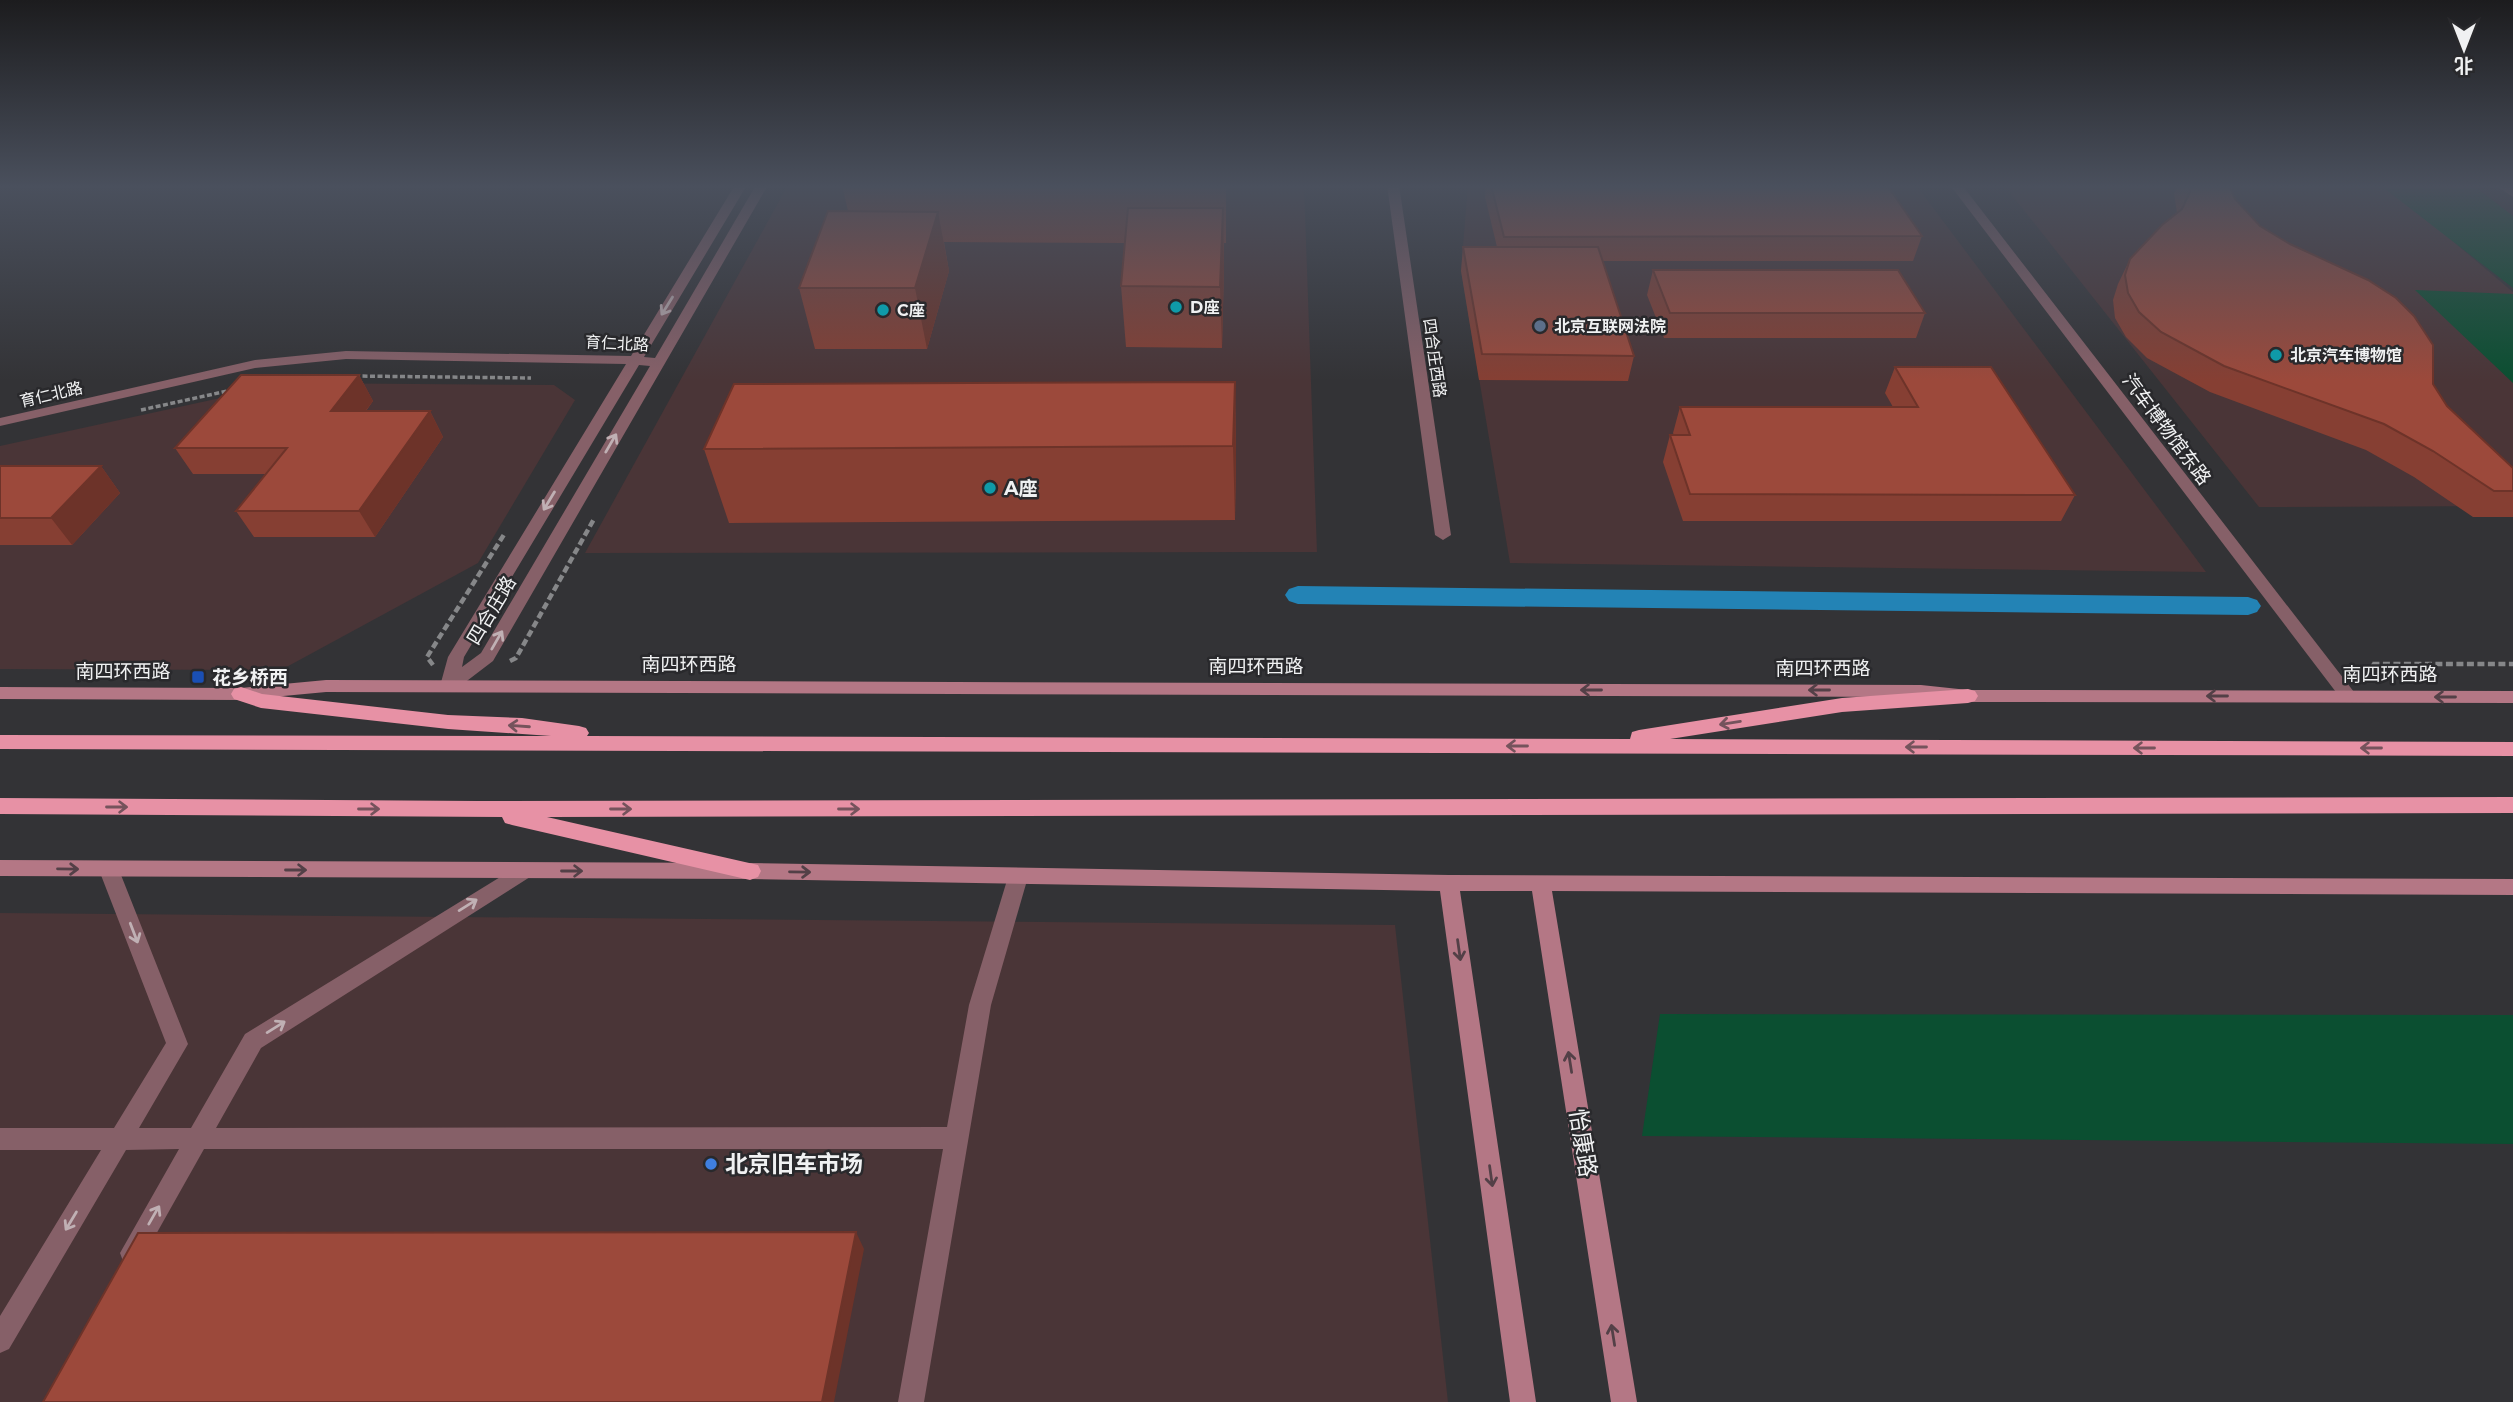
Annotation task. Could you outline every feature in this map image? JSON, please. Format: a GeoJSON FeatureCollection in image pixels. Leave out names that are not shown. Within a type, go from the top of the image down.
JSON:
{"type":"FeatureCollection","features":[{"type":"Feature","properties":{"kind":"highway"},"geometry":{"type":"LineString","coordinates":[[241,694],[275,703],[448,722],[522,725],[660,743]]}},
{"type":"Feature","properties":{"kind":"highway"},"geometry":{"type":"LineString","coordinates":[[1580,746],[1842,705],[1968,696]]}},
{"type":"Feature","properties":{"kind":"highway"},"geometry":{"type":"LineString","coordinates":[[0,742],[2513,749]]}},
{"type":"Feature","properties":{"kind":"highway"},"geometry":{"type":"LineString","coordinates":[[0,806],[477,809],[2513,805]]}},
{"type":"Feature","properties":{"kind":"highway"},"geometry":{"type":"LineString","coordinates":[[477,809],[750,871]]}},
{"type":"Feature","properties":{"kind":"main road","name":"南四环西路"},"geometry":{"type":"LineString","coordinates":[[0,693],[241,694],[326,686],[449,686],[1921,691],[1968,696],[2513,697]]}},
{"type":"Feature","properties":{"kind":"main road"},"geometry":{"type":"LineString","coordinates":[[0,868],[750,871],[1449,883],[2513,887]]}},
{"type":"Feature","properties":{"kind":"main road"},"geometry":{"type":"LineString","coordinates":[[1449,883],[1523,1402]]}},
{"type":"Feature","properties":{"kind":"main road","name":"怡康路"},"geometry":{"type":"LineString","coordinates":[[1541,883],[1624,1402]]}},
{"type":"Feature","properties":{"kind":"street","name":"四合庄路"},"geometry":{"type":"LineString","coordinates":[[449,686],[456,657],[701,250]]}},
{"type":"Feature","properties":{"kind":"street","name":"四合庄路"},"geometry":{"type":"LineString","coordinates":[[449,686],[487,657],[724,250]]}},
{"type":"Feature","properties":{"kind":"street","name":"四合庄西路"},"geometry":{"type":"LineString","coordinates":[[1402,250],[1443,536]]}},
{"type":"Feature","properties":{"kind":"street","name":"汽车博物馆东路"},"geometry":{"type":"LineString","coordinates":[[2006,250],[2348,696]]}},
{"type":"Feature","properties":{"kind":"street","name":"育仁北路"},"geometry":{"type":"LineString","coordinates":[[0,422],[255,365],[346,355],[658,362]]}},
{"type":"Feature","properties":{"kind":"street","name":"育仁北路"},"geometry":{"type":"LineString","coordinates":[[0,428],[250,371],[338,365],[579,369],[632,363]]}},
{"type":"Feature","properties":{"kind":"street"},"geometry":{"type":"LineString","coordinates":[[0,1340],[177,1044],[109,870]]}},
{"type":"Feature","properties":{"kind":"street"},"geometry":{"type":"LineString","coordinates":[[122,1270],[253,1041],[523,871]]}},
{"type":"Feature","properties":{"kind":"street"},"geometry":{"type":"LineString","coordinates":[[911,1402],[980,1004],[1018,877]]}},
{"type":"Feature","properties":{"kind":"street"},"geometry":{"type":"LineString","coordinates":[[0,1139],[956,1138]]}},
{"type":"Feature","properties":{"kind":"path"},"geometry":{"type":"LineString","coordinates":[[354,376],[532,378]]}},
{"type":"Feature","properties":{"kind":"path"},"geometry":{"type":"LineString","coordinates":[[130,413],[234,390]]}},
{"type":"Feature","properties":{"kind":"path"},"geometry":{"type":"LineString","coordinates":[[2385,676],[2370,664],[2513,664]]}},
{"type":"Feature","properties":{"kind":"shaded area"},"geometry":{"type":"Polygon","coordinates":[[[752,250],[1306,250],[1317,552],[585,553],[752,250]]]}},
{"type":"Feature","properties":{"kind":"shaded area"},"geometry":{"type":"Polygon","coordinates":[[[1463,250],[1965,250],[2206,572],[1510,563],[1461,271],[1463,250]]]}},
{"type":"Feature","properties":{"kind":"shaded area"},"geometry":{"type":"Polygon","coordinates":[[[2056,250],[2464,250],[2513,292],[2513,506],[2259,507],[2056,250]]]}},
{"type":"Feature","properties":{"kind":"shaded area"},"geometry":{"type":"Polygon","coordinates":[[[289,383],[554,385],[575,400],[478,563],[281,670],[0,669],[0,446],[289,383]]]}},
{"type":"Feature","properties":{"kind":"shaded area","name":"北京旧车市场"},"geometry":{"type":"Polygon","coordinates":[[[0,913],[1395,925],[1448,1402],[0,1402],[0,913]]]}},
{"type":"Feature","properties":{"kind":"green space"},"geometry":{"type":"Polygon","coordinates":[[[2464,250],[2513,250],[2513,288],[2464,250]]]}},
{"type":"Feature","properties":{"kind":"green space"},"geometry":{"type":"Polygon","coordinates":[[[2415,290],[2513,294],[2513,383],[2415,290]]]}},
{"type":"Feature","properties":{"kind":"green space"},"geometry":{"type":"Polygon","coordinates":[[[1660,1014],[2513,1015],[2513,1144],[1642,1136],[1660,1014]]]}},
{"type":"Feature","properties":{"kind":"building"},"geometry":{"type":"Polygon","coordinates":[[[813,250],[926,250],[915,288],[799,288],[813,250]]]}},
{"type":"Feature","properties":{"kind":"building"},"geometry":{"type":"Polygon","coordinates":[[[1124,250],[1221,250],[1220,287],[1121,286],[1124,250]]]}},
{"type":"Feature","properties":{"kind":"building","name":"北京互联网法院"},"geometry":{"type":"Polygon","coordinates":[[[1464,250],[1599,250],[1634,356],[1482,354],[1464,250]]]}},
{"type":"Feature","properties":{"kind":"building","name":"北京汽车博物馆"},"geometry":{"type":"Polygon","coordinates":[[[2138,250],[2304,250],[2368,280],[2396,298],[2414,316],[2433,345],[2433,384],[2447,406],[2513,468],[2513,491],[2494,491],[2433,451],[2384,424],[2224,366],[2161,332],[2139,312],[2128,293],[2125,275],[2130,259],[2138,250]]]}},
{"type":"Feature","properties":{"kind":"building"},"geometry":{"type":"Polygon","coordinates":[[[1653,270],[1898,270],[1925,313],[1670,313],[1653,270]]]}},
{"type":"Feature","properties":{"kind":"building"},"geometry":{"type":"Polygon","coordinates":[[[1895,367],[1991,367],[2075,495],[1690,494],[1670,435],[1690,435],[1680,407],[1918,407],[1895,367]]]}},
{"type":"Feature","properties":{"kind":"building"},"geometry":{"type":"Polygon","coordinates":[[[241,375],[359,375],[331,411],[430,411],[359,511],[236,511],[287,448],[175,448],[241,375]]]}},
{"type":"Feature","properties":{"kind":"building"},"geometry":{"type":"Polygon","coordinates":[[[1235,382],[1233,446],[704,449],[734,384],[1235,382]]]}},
{"type":"Feature","properties":{"kind":"building"},"geometry":{"type":"Polygon","coordinates":[[[0,466],[101,466],[51,518],[0,518],[0,466]]]}},
{"type":"Feature","properties":{"kind":"building"},"geometry":{"type":"Polygon","coordinates":[[[856,1232],[822,1402],[43,1402],[138,1233],[856,1232]]]}},
{"type":"Feature","properties":{"kind":"waterway"},"geometry":{"type":"LineString","coordinates":[[1298,595],[2248,606]]}},
{"type":"Feature","properties":{"kind":"place","name":"D座"},"geometry":{"type":"Point","coordinates":[1176,307]}},
{"type":"Feature","properties":{"kind":"place","name":"C座"},"geometry":{"type":"Point","coordinates":[883,310]}},
{"type":"Feature","properties":{"kind":"place","name":"北京互联网法院"},"geometry":{"type":"Point","coordinates":[1540,326]}},
{"type":"Feature","properties":{"kind":"place","name":"北京汽车博物馆"},"geometry":{"type":"Point","coordinates":[2276,355]}},
{"type":"Feature","properties":{"kind":"place","name":"A座"},"geometry":{"type":"Point","coordinates":[990,488]}},
{"type":"Feature","properties":{"kind":"place","name":"花乡桥西"},"geometry":{"type":"Point","coordinates":[198,677]}},
{"type":"Feature","properties":{"kind":"place","name":"北京旧车市场"},"geometry":{"type":"Point","coordinates":[711,1164]}}]}
